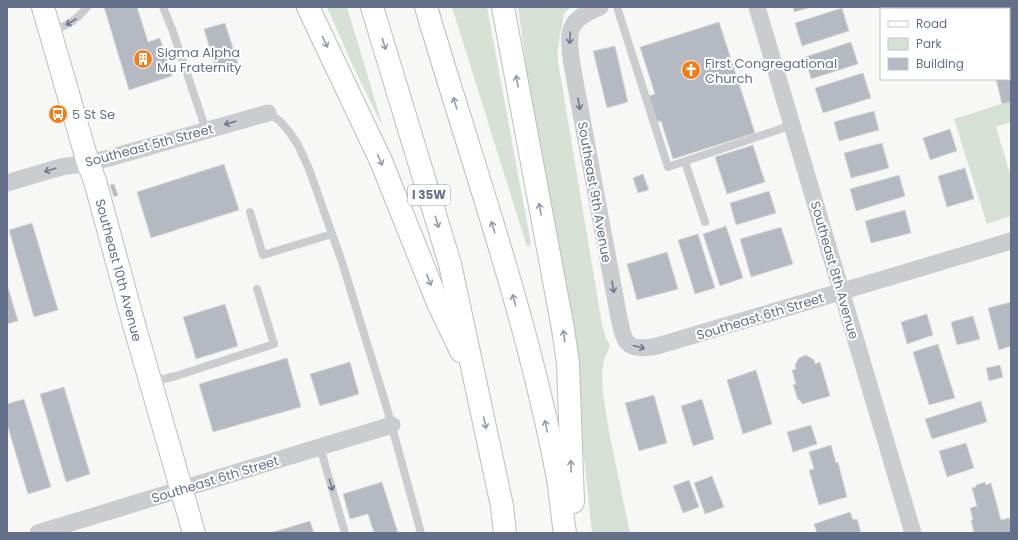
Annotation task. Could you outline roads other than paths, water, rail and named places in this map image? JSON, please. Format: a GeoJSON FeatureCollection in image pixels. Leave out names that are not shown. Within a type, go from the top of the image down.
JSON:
{"type":"FeatureCollection","features":[{"type":"Feature","properties":{"kind":"main road","name":"Southeast 10th Avenue"},"geometry":{"type":"LineString","coordinates":[[43,7],[88,163],[95,181],[194,533]]}},
{"type":"Feature","properties":{"kind":"main road"},"geometry":{"type":"LineString","coordinates":[[308,7],[381,161],[438,303],[477,384]]}},
{"type":"Feature","properties":{"kind":"main road","name":"I 35W"},"geometry":{"type":"LineString","coordinates":[[372,7],[450,264],[502,506],[505,533]]}},
{"type":"Feature","properties":{"kind":"main road"},"geometry":{"type":"LineString","coordinates":[[426,7],[504,265],[539,392],[558,480],[565,533]]}},
{"type":"Feature","properties":{"kind":"main road"},"geometry":{"type":"LineString","coordinates":[[503,7],[562,322],[567,356],[574,533]]}},
{"type":"Feature","properties":{"kind":"street","name":"Southeast 9th Avenue"},"geometry":{"type":"LineString","coordinates":[[600,7],[581,15],[572,25],[569,38],[572,65],[619,318]]}},
{"type":"Feature","properties":{"kind":"street","name":"Southeast 8th Avenue"},"geometry":{"type":"LineString","coordinates":[[756,7],[913,533]]}},
{"type":"Feature","properties":{"kind":"street","name":"Southeast 5th Street"},"geometry":{"type":"LineString","coordinates":[[7,183],[61,167],[88,163],[268,113]]}},
{"type":"Feature","properties":{"kind":"street","name":"Southeast 6th Street"},"geometry":{"type":"LineString","coordinates":[[619,318],[626,342],[643,349],[658,346],[874,283],[1011,241]]}},
{"type":"Feature","properties":{"kind":"street","name":"Southeast 6th Street"},"geometry":{"type":"LineString","coordinates":[[38,533],[392,425]]}},
{"type":"Feature","properties":{"kind":"lane"},"geometry":{"type":"LineString","coordinates":[[51,32],[77,19],[87,7]]}},
{"type":"Feature","properties":{"kind":"lane"},"geometry":{"type":"LineString","coordinates":[[163,7],[172,29],[206,130]]}},
{"type":"Feature","properties":{"kind":"lane"},"geometry":{"type":"LineString","coordinates":[[617,7],[668,167],[792,125]]}},
{"type":"Feature","properties":{"kind":"lane"},"geometry":{"type":"LineString","coordinates":[[268,113],[280,121],[298,145],[309,169],[332,234],[392,425],[421,533]]}},
{"type":"Feature","properties":{"kind":"lane"},"geometry":{"type":"LineString","coordinates":[[685,162],[705,222]]}},
{"type":"Feature","properties":{"kind":"lane"},"geometry":{"type":"LineString","coordinates":[[250,212],[263,255],[332,234]]}},
{"type":"Feature","properties":{"kind":"lane"},"geometry":{"type":"LineString","coordinates":[[151,382],[176,376],[274,344],[257,289]]}},
{"type":"Feature","properties":{"kind":"lane"},"geometry":{"type":"LineString","coordinates":[[320,447],[345,533]]}},
{"type":"Feature","properties":{"kind":"place","name":"Sigma Alpha Mu Fraternity"},"geometry":{"type":"Point","coordinates":[143,59]}},
{"type":"Feature","properties":{"kind":"place","name":"First Congregational Church"},"geometry":{"type":"Point","coordinates":[691,70]}},
{"type":"Feature","properties":{"kind":"place","name":"5 St Se"},"geometry":{"type":"Point","coordinates":[58,114]}}]}
